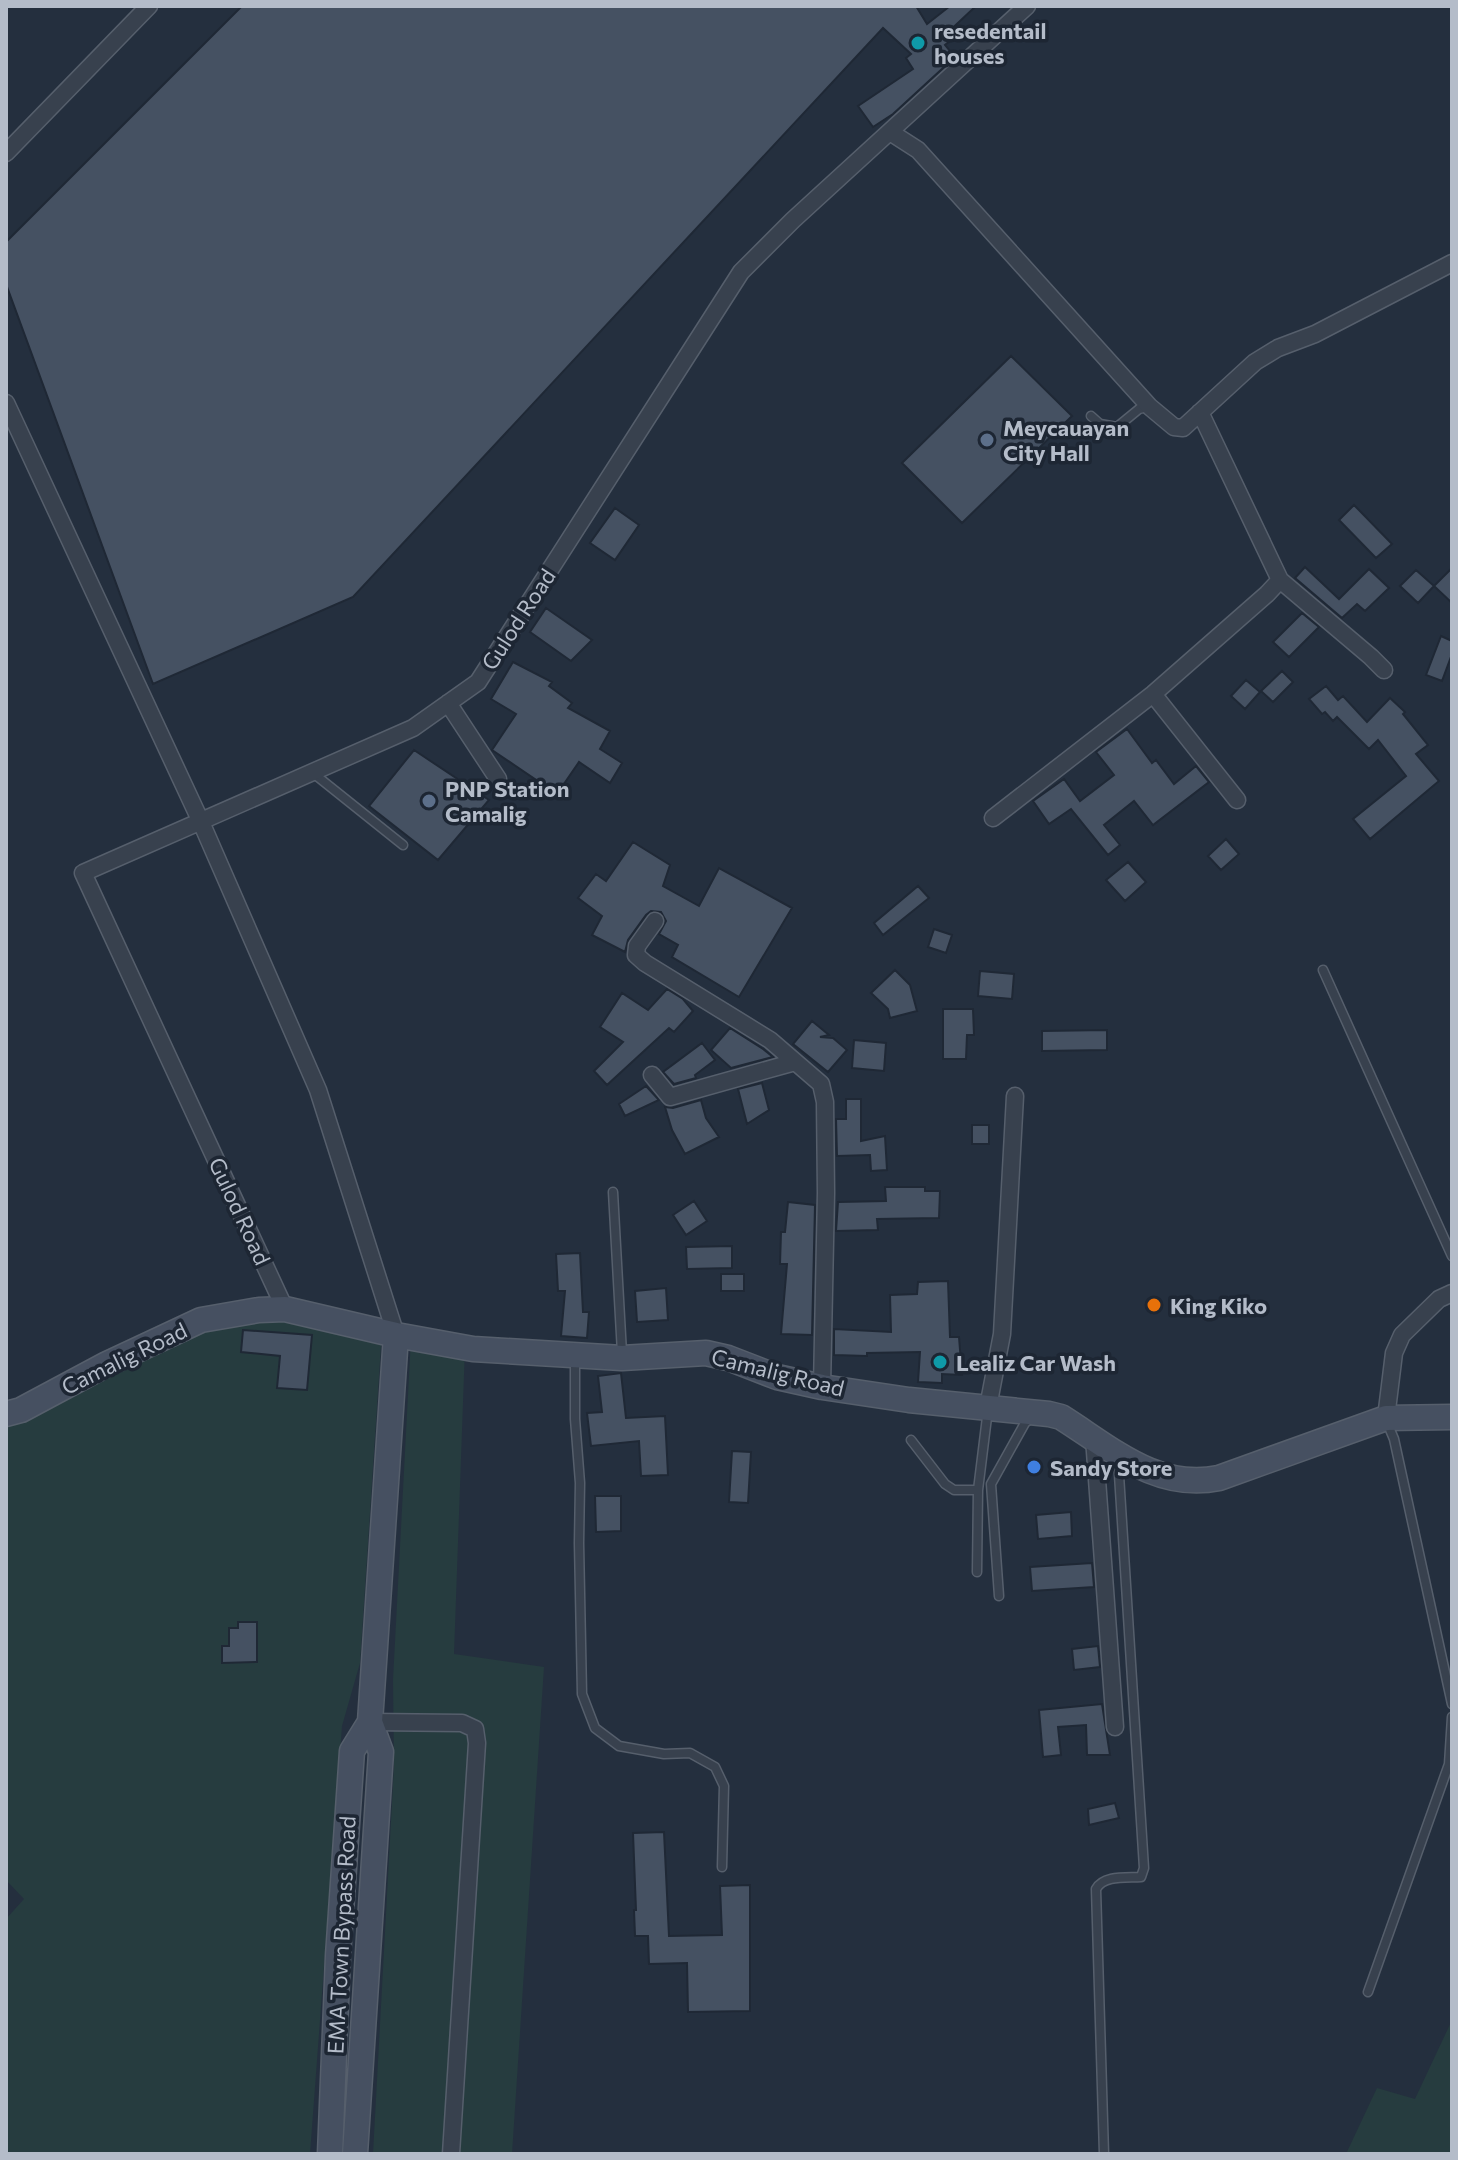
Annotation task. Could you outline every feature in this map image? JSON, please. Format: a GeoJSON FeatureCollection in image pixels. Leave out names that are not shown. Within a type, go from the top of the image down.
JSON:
{"type":"FeatureCollection","features":[{"type":"Feature","properties":{"kind":"main road","name":"Camalig Road"},"geometry":{"type":"LineString","coordinates":[[6,1414],[21,1410],[107,1364],[201,1320],[285,1309],[473,1349],[622,1358],[706,1353],[777,1377],[822,1387],[909,1400],[1038,1412],[1061,1417],[1156,1475],[1179,1481],[1198,1482],[1219,1478],[1386,1418],[1452,1417]]}},
{"type":"Feature","properties":{"kind":"main road","name":"EMA Town Bypass Road"},"geometry":{"type":"LineString","coordinates":[[355,2154],[381,1752],[370,1722],[396,1335]]}},
{"type":"Feature","properties":{"kind":"main road","name":"EMA Town Bypass Road"},"geometry":{"type":"LineString","coordinates":[[330,2154],[338,1956],[352,1751],[370,1722]]}},
{"type":"Feature","properties":{"kind":"street"},"geometry":{"type":"LineString","coordinates":[[6,153],[149,6]]}},
{"type":"Feature","properties":{"kind":"street","name":"Gulod Road"},"geometry":{"type":"LineString","coordinates":[[285,1309],[83,873],[413,728],[478,682],[741,272],[1027,6]]}},
{"type":"Feature","properties":{"kind":"street"},"geometry":{"type":"LineString","coordinates":[[890,132],[918,150],[1150,407],[1174,427],[1183,428],[1255,362],[1278,348],[1315,334],[1452,263]]}},
{"type":"Feature","properties":{"kind":"street"},"geometry":{"type":"LineString","coordinates":[[6,403],[201,822],[318,1090],[396,1335]]}},
{"type":"Feature","properties":{"kind":"street"},"geometry":{"type":"LineString","coordinates":[[1200,412],[1280,580],[1384,670]]}},
{"type":"Feature","properties":{"kind":"street"},"geometry":{"type":"LineString","coordinates":[[993,818],[1153,694],[1280,580]]}},
{"type":"Feature","properties":{"kind":"street"},"geometry":{"type":"LineString","coordinates":[[1153,694],[1237,800]]}},
{"type":"Feature","properties":{"kind":"street"},"geometry":{"type":"LineString","coordinates":[[448,703],[498,779]]}},
{"type":"Feature","properties":{"kind":"street"},"geometry":{"type":"LineString","coordinates":[[655,921],[637,946],[636,955],[770,1040],[821,1084],[825,1102],[822,1387]]}},
{"type":"Feature","properties":{"kind":"street"},"geometry":{"type":"LineString","coordinates":[[652,1075],[670,1097],[795,1062]]}},
{"type":"Feature","properties":{"kind":"street"},"geometry":{"type":"LineString","coordinates":[[988,1407],[1002,1334],[1015,1096]]}},
{"type":"Feature","properties":{"kind":"street"},"geometry":{"type":"LineString","coordinates":[[1386,1418],[1394,1353],[1402,1335],[1439,1299],[1452,1293]]}},
{"type":"Feature","properties":{"kind":"street"},"geometry":{"type":"LineString","coordinates":[[1094,1438],[1115,1727]]}},
{"type":"Feature","properties":{"kind":"street"},"geometry":{"type":"LineString","coordinates":[[370,1722],[462,1723],[475,1729],[477,1743],[451,2154]]}},
{"type":"Feature","properties":{"kind":"lane"},"geometry":{"type":"LineString","coordinates":[[1091,416],[1100,424],[1117,427],[1139,409],[1150,407]]}},
{"type":"Feature","properties":{"kind":"lane"},"geometry":{"type":"LineString","coordinates":[[312,772],[403,845]]}},
{"type":"Feature","properties":{"kind":"lane"},"geometry":{"type":"LineString","coordinates":[[1323,970],[1452,1256]]}},
{"type":"Feature","properties":{"kind":"lane"},"geometry":{"type":"LineString","coordinates":[[613,1192],[622,1358]]}},
{"type":"Feature","properties":{"kind":"lane"},"geometry":{"type":"LineString","coordinates":[[575,1356],[582,1694],[595,1728],[619,1746],[664,1754],[690,1753],[715,1767],[724,1786],[722,1867]]}},
{"type":"Feature","properties":{"kind":"lane"},"geometry":{"type":"LineString","coordinates":[[977,1572],[978,1490],[988,1407]]}},
{"type":"Feature","properties":{"kind":"lane"},"geometry":{"type":"LineString","coordinates":[[999,1596],[991,1484],[1025,1423],[1038,1412]]}},
{"type":"Feature","properties":{"kind":"lane"},"geometry":{"type":"LineString","coordinates":[[1386,1418],[1394,1439],[1452,1704]]}},
{"type":"Feature","properties":{"kind":"lane"},"geometry":{"type":"LineString","coordinates":[[911,1440],[945,1484],[954,1490],[978,1490]]}},
{"type":"Feature","properties":{"kind":"lane"},"geometry":{"type":"LineString","coordinates":[[1104,2154],[1096,1889],[1098,1883],[1104,1880],[1141,1877],[1144,1868],[1117,1452]]}},
{"type":"Feature","properties":{"kind":"lane"},"geometry":{"type":"LineString","coordinates":[[1368,1992],[1449,1764],[1452,1717]]}},
{"type":"Feature","properties":{"kind":"green space"},"geometry":{"type":"Polygon","coordinates":[[[259,1310],[382,1331],[360,1663],[342,1726],[310,2154],[6,2154],[6,1919],[24,1899],[6,1880],[6,1414],[107,1364],[259,1310]]]}},
{"type":"Feature","properties":{"kind":"green space"},"geometry":{"type":"Polygon","coordinates":[[[411,1338],[465,1347],[454,1654],[544,1667],[512,2154],[373,2154],[394,1766],[393,1680],[411,1338]]]}},
{"type":"Feature","properties":{"kind":"green space"},"geometry":{"type":"Polygon","coordinates":[[[1452,2020],[1452,2154],[1346,2154],[1377,2088],[1415,2099],[1452,2020]]]}},
{"type":"Feature","properties":{"kind":"building"},"geometry":{"type":"Polygon","coordinates":[[[242,6],[916,6],[927,24],[950,6],[976,6],[945,35],[950,41],[945,45],[955,57],[893,114],[873,127],[858,106],[913,69],[906,58],[911,54],[883,28],[353,597],[153,684],[6,284],[6,242],[242,6]]]}},
{"type":"Feature","properties":{"kind":"building","name":"Meycauayan City Hall"},"geometry":{"type":"Polygon","coordinates":[[[1011,356],[1072,416],[962,523],[902,463],[1011,356]]]}},
{"type":"Feature","properties":{"kind":"building"},"geometry":{"type":"Polygon","coordinates":[[[1354,505],[1392,544],[1376,558],[1339,520],[1354,505]]]}},
{"type":"Feature","properties":{"kind":"building"},"geometry":{"type":"Polygon","coordinates":[[[615,508],[639,525],[615,560],[590,543],[615,508]]]}},
{"type":"Feature","properties":{"kind":"building"},"geometry":{"type":"Polygon","coordinates":[[[1305,567],[1339,599],[1369,569],[1389,588],[1365,611],[1357,604],[1342,618],[1295,578],[1305,567]]]}},
{"type":"Feature","properties":{"kind":"building"},"geometry":{"type":"Polygon","coordinates":[[[1452,568],[1452,603],[1434,586],[1452,568]]]}},
{"type":"Feature","properties":{"kind":"building"},"geometry":{"type":"Polygon","coordinates":[[[1416,570],[1434,586],[1418,603],[1400,586],[1416,570]]]}},
{"type":"Feature","properties":{"kind":"building"},"geometry":{"type":"Polygon","coordinates":[[[546,608],[592,640],[571,661],[530,632],[546,608]]]}},
{"type":"Feature","properties":{"kind":"building"},"geometry":{"type":"Polygon","coordinates":[[[1302,613],[1319,627],[1289,657],[1273,642],[1302,613]]]}},
{"type":"Feature","properties":{"kind":"building"},"geometry":{"type":"Polygon","coordinates":[[[1441,636],[1452,641],[1452,654],[1442,681],[1426,675],[1441,636]]]}},
{"type":"Feature","properties":{"kind":"building"},"geometry":{"type":"Polygon","coordinates":[[[513,662],[552,682],[549,686],[572,703],[568,708],[610,731],[600,749],[622,763],[610,783],[579,762],[557,794],[492,750],[516,714],[491,699],[513,662]]]}},
{"type":"Feature","properties":{"kind":"building"},"geometry":{"type":"Polygon","coordinates":[[[1282,671],[1293,682],[1273,702],[1261,691],[1282,671]]]}},
{"type":"Feature","properties":{"kind":"building"},"geometry":{"type":"Polygon","coordinates":[[[1246,680],[1260,692],[1245,709],[1231,696],[1246,680]]]}},
{"type":"Feature","properties":{"kind":"building"},"geometry":{"type":"Polygon","coordinates":[[[1326,686],[1338,700],[1343,696],[1367,722],[1390,698],[1405,712],[1403,714],[1428,745],[1416,754],[1439,781],[1370,839],[1353,819],[1406,776],[1378,740],[1369,749],[1337,717],[1333,721],[1325,712],[1322,714],[1309,699],[1326,686]]]}},
{"type":"Feature","properties":{"kind":"building"},"geometry":{"type":"Polygon","coordinates":[[[1127,729],[1152,763],[1156,760],[1174,784],[1196,766],[1209,782],[1153,825],[1134,801],[1104,825],[1120,845],[1108,855],[1071,809],[1049,824],[1033,801],[1064,779],[1080,801],[1114,775],[1096,752],[1127,729]]]}},
{"type":"Feature","properties":{"kind":"building"},"geometry":{"type":"Polygon","coordinates":[[[414,750],[489,800],[438,860],[369,806],[414,750]]]}},
{"type":"Feature","properties":{"kind":"building"},"geometry":{"type":"Polygon","coordinates":[[[1226,839],[1239,854],[1221,870],[1208,856],[1226,839]]]}},
{"type":"Feature","properties":{"kind":"building"},"geometry":{"type":"Polygon","coordinates":[[[633,842],[670,865],[663,886],[699,906],[719,868],[792,908],[739,997],[672,957],[678,945],[659,934],[666,921],[661,912],[651,911],[646,915],[628,940],[625,952],[592,935],[602,916],[578,898],[596,874],[606,881],[633,842]]]}},
{"type":"Feature","properties":{"kind":"building"},"geometry":{"type":"Polygon","coordinates":[[[1128,862],[1146,882],[1125,901],[1106,880],[1128,862]]]}},
{"type":"Feature","properties":{"kind":"building"},"geometry":{"type":"Polygon","coordinates":[[[918,886],[929,898],[883,935],[874,923],[918,886]]]}},
{"type":"Feature","properties":{"kind":"building"},"geometry":{"type":"Polygon","coordinates":[[[934,929],[952,935],[946,953],[928,947],[934,929]]]}},
{"type":"Feature","properties":{"kind":"building"},"geometry":{"type":"Polygon","coordinates":[[[895,970],[910,985],[917,1011],[890,1018],[888,1009],[871,993],[895,970]]]}},
{"type":"Feature","properties":{"kind":"building"},"geometry":{"type":"Polygon","coordinates":[[[980,971],[1014,974],[1012,999],[978,996],[980,971]]]}},
{"type":"Feature","properties":{"kind":"building"},"geometry":{"type":"Polygon","coordinates":[[[667,989],[683,999],[693,1011],[674,1032],[669,1028],[607,1085],[594,1071],[623,1042],[600,1027],[622,993],[648,1010],[667,989]]]}},
{"type":"Feature","properties":{"kind":"building"},"geometry":{"type":"Polygon","coordinates":[[[943,1009],[973,1009],[974,1035],[967,1035],[966,1059],[943,1059],[943,1009]]]}},
{"type":"Feature","properties":{"kind":"building"},"geometry":{"type":"Polygon","coordinates":[[[812,1021],[829,1035],[820,1037],[833,1038],[847,1050],[828,1072],[793,1044],[812,1021]]]}},
{"type":"Feature","properties":{"kind":"building"},"geometry":{"type":"Polygon","coordinates":[[[730,1028],[773,1057],[731,1068],[711,1050],[730,1028]]]}},
{"type":"Feature","properties":{"kind":"building"},"geometry":{"type":"Polygon","coordinates":[[[1107,1030],[1107,1050],[1042,1051],[1042,1031],[1107,1030]]]}},
{"type":"Feature","properties":{"kind":"building"},"geometry":{"type":"Polygon","coordinates":[[[854,1040],[886,1043],[884,1071],[852,1068],[854,1040]]]}},
{"type":"Feature","properties":{"kind":"building"},"geometry":{"type":"Polygon","coordinates":[[[702,1043],[715,1060],[695,1075],[696,1078],[674,1084],[663,1072],[702,1043]]]}},
{"type":"Feature","properties":{"kind":"building"},"geometry":{"type":"Polygon","coordinates":[[[762,1083],[769,1110],[747,1124],[738,1089],[762,1083]]]}},
{"type":"Feature","properties":{"kind":"building"},"geometry":{"type":"Polygon","coordinates":[[[646,1086],[659,1100],[625,1116],[619,1104],[646,1086]]]}},
{"type":"Feature","properties":{"kind":"building"},"geometry":{"type":"Polygon","coordinates":[[[846,1099],[861,1099],[861,1141],[885,1136],[887,1170],[871,1171],[870,1155],[837,1156],[836,1119],[846,1119],[846,1099]]]}},
{"type":"Feature","properties":{"kind":"building"},"geometry":{"type":"Polygon","coordinates":[[[701,1100],[706,1118],[719,1137],[685,1154],[672,1130],[665,1107],[673,1108],[701,1100]]]}},
{"type":"Feature","properties":{"kind":"building"},"geometry":{"type":"Polygon","coordinates":[[[972,1125],[989,1125],[989,1144],[972,1144],[972,1125]]]}},
{"type":"Feature","properties":{"kind":"building"},"geometry":{"type":"Polygon","coordinates":[[[885,1187],[925,1187],[925,1191],[940,1191],[939,1218],[877,1219],[878,1230],[836,1231],[838,1202],[886,1201],[885,1187]]]}},
{"type":"Feature","properties":{"kind":"building"},"geometry":{"type":"Polygon","coordinates":[[[694,1201],[707,1221],[686,1235],[673,1215],[694,1201]]]}},
{"type":"Feature","properties":{"kind":"building"},"geometry":{"type":"Polygon","coordinates":[[[788,1202],[815,1205],[812,1335],[781,1334],[787,1264],[780,1264],[781,1232],[785,1232],[788,1202]]]}},
{"type":"Feature","properties":{"kind":"building"},"geometry":{"type":"Polygon","coordinates":[[[732,1246],[732,1268],[687,1269],[686,1247],[732,1246]]]}},
{"type":"Feature","properties":{"kind":"building"},"geometry":{"type":"Polygon","coordinates":[[[580,1253],[583,1312],[589,1312],[587,1338],[561,1336],[565,1291],[558,1291],[556,1254],[580,1253]]]}},
{"type":"Feature","properties":{"kind":"building"},"geometry":{"type":"Polygon","coordinates":[[[721,1274],[744,1274],[744,1291],[721,1291],[721,1274]]]}},
{"type":"Feature","properties":{"kind":"building"},"geometry":{"type":"Polygon","coordinates":[[[948,1281],[950,1337],[959,1337],[962,1375],[942,1374],[942,1383],[918,1382],[920,1352],[834,1355],[834,1329],[891,1332],[890,1295],[917,1294],[918,1282],[948,1281]]]}},
{"type":"Feature","properties":{"kind":"building"},"geometry":{"type":"Polygon","coordinates":[[[666,1288],[668,1320],[637,1322],[635,1291],[666,1288]]]}},
{"type":"Feature","properties":{"kind":"building"},"geometry":{"type":"Polygon","coordinates":[[[243,1330],[312,1335],[307,1390],[277,1388],[280,1356],[241,1352],[243,1330]]]}},
{"type":"Feature","properties":{"kind":"building"},"geometry":{"type":"Polygon","coordinates":[[[621,1373],[626,1418],[665,1416],[668,1475],[641,1476],[639,1441],[591,1446],[587,1413],[602,1412],[598,1376],[621,1373]]]}},
{"type":"Feature","properties":{"kind":"building"},"geometry":{"type":"Polygon","coordinates":[[[732,1451],[751,1452],[748,1503],[729,1502],[732,1451]]]}},
{"type":"Feature","properties":{"kind":"building"},"geometry":{"type":"Polygon","coordinates":[[[595,1496],[621,1496],[621,1531],[596,1532],[595,1496]]]}},
{"type":"Feature","properties":{"kind":"building"},"geometry":{"type":"Polygon","coordinates":[[[1071,1512],[1072,1536],[1038,1539],[1036,1515],[1071,1512]]]}},
{"type":"Feature","properties":{"kind":"building"},"geometry":{"type":"Polygon","coordinates":[[[1092,1563],[1094,1587],[1032,1591],[1030,1567],[1092,1563]]]}},
{"type":"Feature","properties":{"kind":"building"},"geometry":{"type":"Polygon","coordinates":[[[238,1622],[257,1622],[257,1662],[222,1663],[222,1646],[229,1646],[229,1628],[238,1628],[238,1622]]]}},
{"type":"Feature","properties":{"kind":"building"},"geometry":{"type":"Polygon","coordinates":[[[1098,1646],[1100,1667],[1074,1670],[1072,1649],[1098,1646]]]}},
{"type":"Feature","properties":{"kind":"building"},"geometry":{"type":"Polygon","coordinates":[[[1102,1704],[1110,1755],[1087,1755],[1086,1725],[1058,1727],[1061,1755],[1043,1757],[1039,1710],[1102,1704]]]}},
{"type":"Feature","properties":{"kind":"building"},"geometry":{"type":"Polygon","coordinates":[[[1115,1803],[1119,1818],[1089,1825],[1088,1809],[1115,1803]]]}},
{"type":"Feature","properties":{"kind":"building"},"geometry":{"type":"Polygon","coordinates":[[[664,1832],[669,1936],[722,1935],[720,1886],[750,1885],[750,2011],[688,2012],[687,1963],[649,1964],[648,1936],[635,1936],[633,1833],[664,1832]]]}},
{"type":"Feature","properties":{"kind":"place","name":"resedentail houses"},"geometry":{"type":"Point","coordinates":[918,43]}},
{"type":"Feature","properties":{"kind":"place","name":"Meycauayan City Hall"},"geometry":{"type":"Point","coordinates":[987,440]}},
{"type":"Feature","properties":{"kind":"place","name":"PNP Station Camalig"},"geometry":{"type":"Point","coordinates":[429,801]}},
{"type":"Feature","properties":{"kind":"place","name":"King Kiko"},"geometry":{"type":"Point","coordinates":[1154,1305]}},
{"type":"Feature","properties":{"kind":"place","name":"Lealiz Car Wash"},"geometry":{"type":"Point","coordinates":[940,1362]}},
{"type":"Feature","properties":{"kind":"place","name":"Sandy Store"},"geometry":{"type":"Point","coordinates":[1034,1467]}}]}
